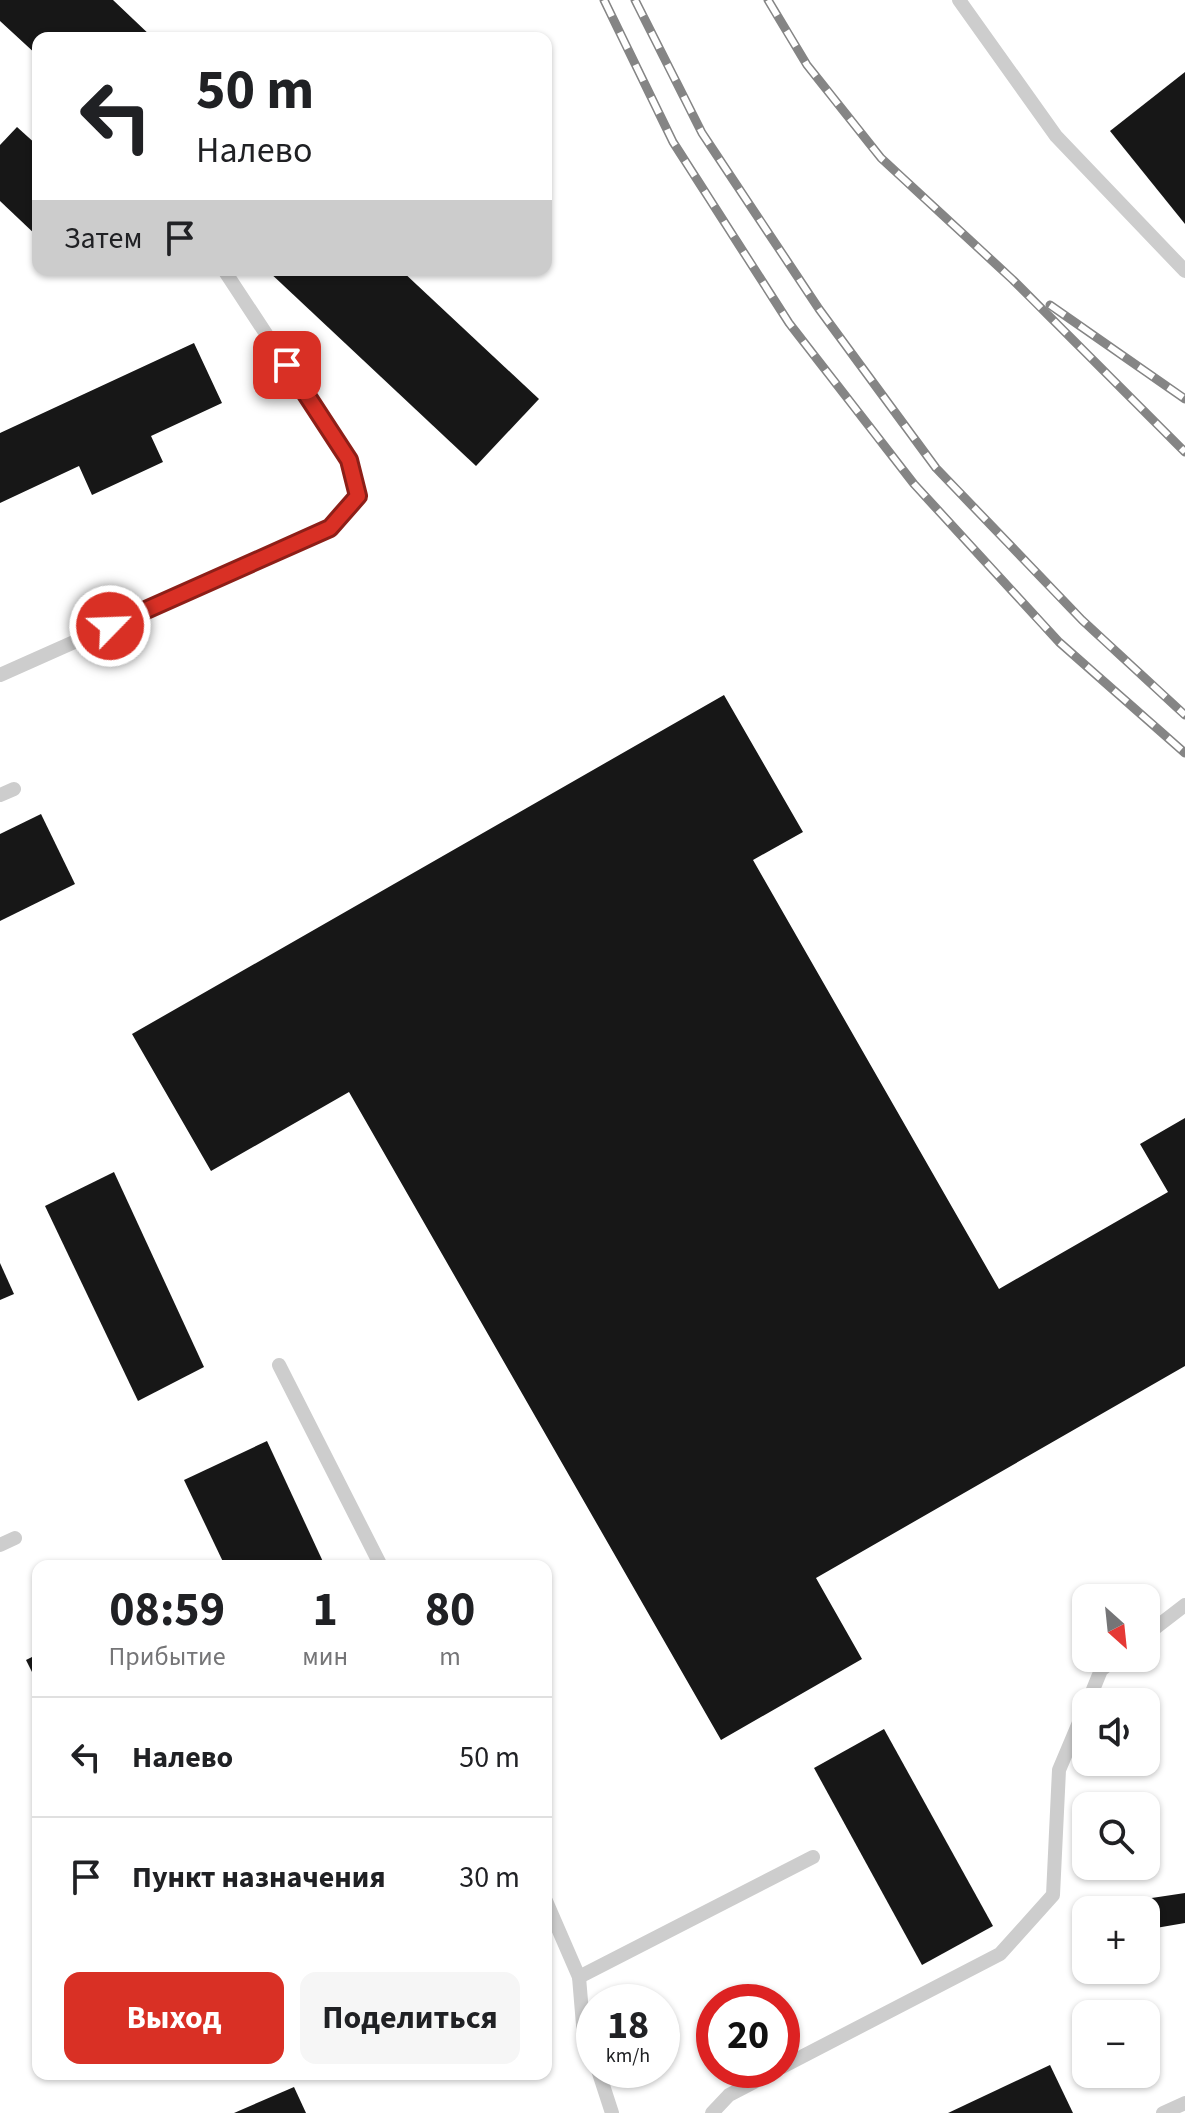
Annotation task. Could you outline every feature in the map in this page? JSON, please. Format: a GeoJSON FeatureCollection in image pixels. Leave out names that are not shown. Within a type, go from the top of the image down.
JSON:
{"type":"FeatureCollection","features":[{"type":"Feature","properties":{"kind":"lane"},"geometry":{"type":"LineString","coordinates":[[959,0],[1056,136],[1185,271]]}},
{"type":"Feature","properties":{"kind":"lane"},"geometry":{"type":"LineString","coordinates":[[0,675],[330,528],[358,496],[349,460],[228,276]]}},
{"type":"Feature","properties":{"kind":"lane"},"geometry":{"type":"LineString","coordinates":[[279,1365],[378,1560]]}},
{"type":"Feature","properties":{"kind":"lane"},"geometry":{"type":"LineString","coordinates":[[0,1545],[15,1538]]}},
{"type":"Feature","properties":{"kind":"lane"},"geometry":{"type":"LineString","coordinates":[[1160,1624],[1185,1605]]}},
{"type":"Feature","properties":{"kind":"lane"},"geometry":{"type":"LineString","coordinates":[[800,2058],[1000,1954],[1053,1895],[1059,1770],[1072,1739]]}},
{"type":"Feature","properties":{"kind":"lane"},"geometry":{"type":"LineString","coordinates":[[579,1977],[813,1857]]}},
{"type":"Feature","properties":{"kind":"lane"},"geometry":{"type":"LineString","coordinates":[[552,1915],[580,1984]]}},
{"type":"Feature","properties":{"kind":"lane"},"geometry":{"type":"LineString","coordinates":[[604,2088],[612,2113]]}},
{"type":"Feature","properties":{"kind":"lane"},"geometry":{"type":"LineString","coordinates":[[712,2113],[729,2095],[742,2088]]}},
{"type":"Feature","properties":{"kind":"lane"},"geometry":{"type":"LineString","coordinates":[[1163,2113],[1185,2103]]}},
{"type":"Feature","properties":{"kind":"building"},"geometry":{"type":"Polygon","coordinates":[[[0,0],[113,0],[147,32],[32,32],[32,50],[0,21],[0,0]]]}},
{"type":"Feature","properties":{"kind":"building"},"geometry":{"type":"Polygon","coordinates":[[[1185,72],[1185,224],[1110,131],[1185,72]]]}},
{"type":"Feature","properties":{"kind":"building"},"geometry":{"type":"Polygon","coordinates":[[[17,127],[32,141],[32,231],[0,201],[0,145],[17,127]]]}},
{"type":"Feature","properties":{"kind":"building"},"geometry":{"type":"Polygon","coordinates":[[[273,276],[407,276],[539,399],[476,466],[273,276]]]}},
{"type":"Feature","properties":{"kind":"building"},"geometry":{"type":"Polygon","coordinates":[[[194,343],[222,403],[151,436],[163,462],[92,495],[79,466],[0,503],[0,433],[194,343]]]}},
{"type":"Feature","properties":{"kind":"building"},"geometry":{"type":"Polygon","coordinates":[[[724,695],[803,832],[753,860],[999,1289],[1168,1192],[1140,1144],[1185,1118],[1185,1366],[816,1578],[862,1659],[721,1740],[349,1092],[211,1171],[132,1034],[724,695]]]}},
{"type":"Feature","properties":{"kind":"building"},"geometry":{"type":"Polygon","coordinates":[[[41,814],[75,884],[0,921],[0,834],[41,814]]]}},
{"type":"Feature","properties":{"kind":"building"},"geometry":{"type":"Polygon","coordinates":[[[114,1172],[204,1367],[138,1401],[45,1206],[114,1172]]]}},
{"type":"Feature","properties":{"kind":"building"},"geometry":{"type":"Polygon","coordinates":[[[0,1263],[14,1294],[0,1300],[0,1263]]]}},
{"type":"Feature","properties":{"kind":"building"},"geometry":{"type":"Polygon","coordinates":[[[267,1441],[322,1560],[222,1560],[184,1480],[267,1441]]]}},
{"type":"Feature","properties":{"kind":"building"},"geometry":{"type":"Polygon","coordinates":[[[32,1657],[32,1672],[26,1660],[32,1657]]]}},
{"type":"Feature","properties":{"kind":"building"},"geometry":{"type":"Polygon","coordinates":[[[884,1729],[993,1926],[922,1965],[814,1768],[884,1729]]]}},
{"type":"Feature","properties":{"kind":"building"},"geometry":{"type":"Polygon","coordinates":[[[1185,1893],[1185,1923],[1160,1927],[1160,1897],[1185,1893]]]}},
{"type":"Feature","properties":{"kind":"building"},"geometry":{"type":"Polygon","coordinates":[[[1050,2065],[1073,2113],[948,2113],[1050,2065]]]}},
{"type":"Feature","properties":{"kind":"building"},"geometry":{"type":"Polygon","coordinates":[[[294,2087],[306,2113],[234,2113],[294,2087]]]}},
{"type":"Feature","properties":{"kind":"railway"},"geometry":{"type":"LineString","coordinates":[[604,0],[673,142],[789,323],[914,484],[1059,642],[1185,753]]}},
{"type":"Feature","properties":{"kind":"railway"},"geometry":{"type":"LineString","coordinates":[[635,0],[702,133],[819,309],[936,468],[1082,620],[1185,715]]}},
{"type":"Feature","properties":{"kind":"railway"},"geometry":{"type":"LineString","coordinates":[[768,0],[807,65],[881,158],[1013,280],[1185,452]]}},
{"type":"Feature","properties":{"kind":"railway"},"geometry":{"type":"LineString","coordinates":[[1050,305],[1185,399]]}},
{"type":"Feature","properties":{"kind":"route"},"geometry":{"type":"LineString","coordinates":[[110,626],[330,528],[358,496],[349,460],[287,365]]}}]}
